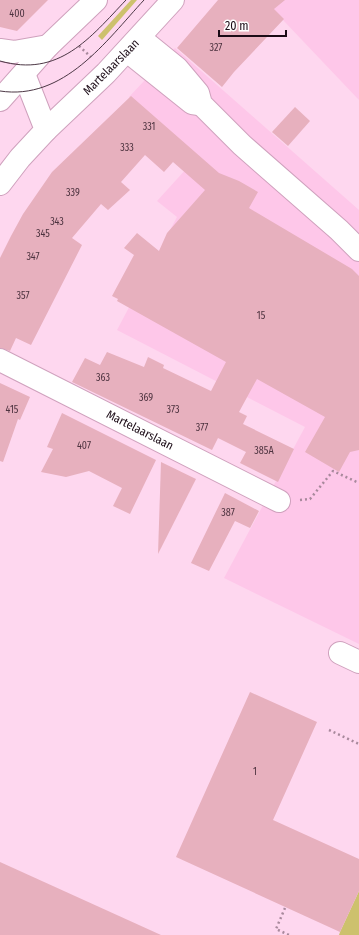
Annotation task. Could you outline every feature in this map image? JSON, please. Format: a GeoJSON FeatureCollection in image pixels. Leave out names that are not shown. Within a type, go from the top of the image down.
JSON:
{"type":"FeatureCollection","features":[{"type":"Feature","properties":{"kind":"street"},"geometry":{"type":"LineString","coordinates":[[0,100],[48,46],[96,0]]}},
{"type":"Feature","properties":{"kind":"street","name":"Martelaarslaan"},"geometry":{"type":"LineString","coordinates":[[0,184],[20,158],[46,130],[106,73],[173,0]]}},
{"type":"Feature","properties":{"kind":"street"},"geometry":{"type":"LineString","coordinates":[[133,44],[177,68],[198,93],[201,104],[242,145],[339,230],[359,250]]}},
{"type":"Feature","properties":{"kind":"street"},"geometry":{"type":"LineString","coordinates":[[46,130],[24,74],[7,51],[48,46]]}},
{"type":"Feature","properties":{"kind":"street","name":"Martelaarslaan"},"geometry":{"type":"LineString","coordinates":[[0,360],[279,501]]}},
{"type":"Feature","properties":{"kind":"street"},"geometry":{"type":"LineString","coordinates":[[340,653],[359,662]]}},
{"type":"Feature","properties":{"kind":"path"},"geometry":{"type":"LineString","coordinates":[[279,501],[310,499],[333,471],[359,483]]}},
{"type":"Feature","properties":{"kind":"path"},"geometry":{"type":"LineString","coordinates":[[329,730],[359,744]]}},
{"type":"Feature","properties":{"kind":"path"},"geometry":{"type":"LineString","coordinates":[[285,908],[276,929],[289,935]]}},
{"type":"Feature","properties":{"kind":"shaded area"},"geometry":{"type":"Polygon","coordinates":[[[131,0],[137,0],[102,40],[98,36],[131,0]]]}},
{"type":"Feature","properties":{"kind":"shaded area"},"geometry":{"type":"Polygon","coordinates":[[[264,0],[359,0],[359,100],[264,0]]]}},
{"type":"Feature","properties":{"kind":"shaded area"},"geometry":{"type":"Polygon","coordinates":[[[175,48],[359,210],[359,644],[224,578],[305,427],[117,330],[177,217],[157,201],[197,157],[129,97],[175,48]]]}},
{"type":"Feature","properties":{"kind":"shaded area"},"geometry":{"type":"Polygon","coordinates":[[[359,891],[359,935],[339,935],[340,932],[359,891]]]}},
{"type":"Feature","properties":{"kind":"building"},"geometry":{"type":"Polygon","coordinates":[[[0,0],[48,0],[17,31],[0,27],[0,0]]]}},
{"type":"Feature","properties":{"kind":"building"},"geometry":{"type":"Polygon","coordinates":[[[218,0],[285,0],[274,9],[284,19],[234,72],[222,87],[177,48],[218,0]]]}},
{"type":"Feature","properties":{"kind":"building"},"geometry":{"type":"Polygon","coordinates":[[[131,96],[219,173],[239,181],[258,192],[249,208],[352,269],[359,276],[359,450],[350,452],[339,472],[305,452],[325,417],[257,379],[239,412],[247,416],[243,424],[294,449],[278,482],[240,463],[246,452],[218,438],[212,450],[72,382],[85,358],[100,365],[107,352],[144,367],[148,357],[164,365],[163,368],[211,391],[226,362],[117,301],[118,299],[112,296],[134,255],[124,248],[137,233],[159,251],[167,233],[205,190],[173,162],[164,172],[145,155],[121,182],[130,190],[108,210],[101,204],[72,238],[82,245],[31,345],[16,338],[10,351],[0,348],[0,258],[11,236],[23,214],[52,172],[131,96]]]}},
{"type":"Feature","properties":{"kind":"building"},"geometry":{"type":"Polygon","coordinates":[[[295,107],[310,121],[288,146],[272,132],[295,107]]]}},
{"type":"Feature","properties":{"kind":"building"},"geometry":{"type":"Polygon","coordinates":[[[0,383],[30,397],[20,420],[18,419],[3,462],[0,461],[0,383]]]}},
{"type":"Feature","properties":{"kind":"building"},"geometry":{"type":"Polygon","coordinates":[[[62,413],[156,460],[130,514],[113,506],[122,488],[89,471],[66,477],[41,472],[53,449],[47,447],[62,413]]]}},
{"type":"Feature","properties":{"kind":"building"},"geometry":{"type":"Polygon","coordinates":[[[161,462],[196,479],[158,554],[161,462]]]}},
{"type":"Feature","properties":{"kind":"building"},"geometry":{"type":"Polygon","coordinates":[[[225,493],[259,511],[250,528],[235,521],[209,571],[191,563],[225,493]]]}},
{"type":"Feature","properties":{"kind":"building"},"geometry":{"type":"Polygon","coordinates":[[[250,692],[317,722],[273,820],[359,859],[359,891],[340,932],[176,857],[250,692]]]}},
{"type":"Feature","properties":{"kind":"building"},"geometry":{"type":"Polygon","coordinates":[[[0,862],[161,935],[0,935],[0,862]]]}},
{"type":"Feature","properties":{"kind":"tram line"},"geometry":{"type":"LineString","coordinates":[[0,61],[21,65],[40,64],[56,59],[72,51],[86,40],[126,0]]}},
{"type":"Feature","properties":{"kind":"tram line"},"geometry":{"type":"LineString","coordinates":[[0,91],[23,92],[44,87],[64,77],[82,65],[99,49],[144,0]]}}]}
